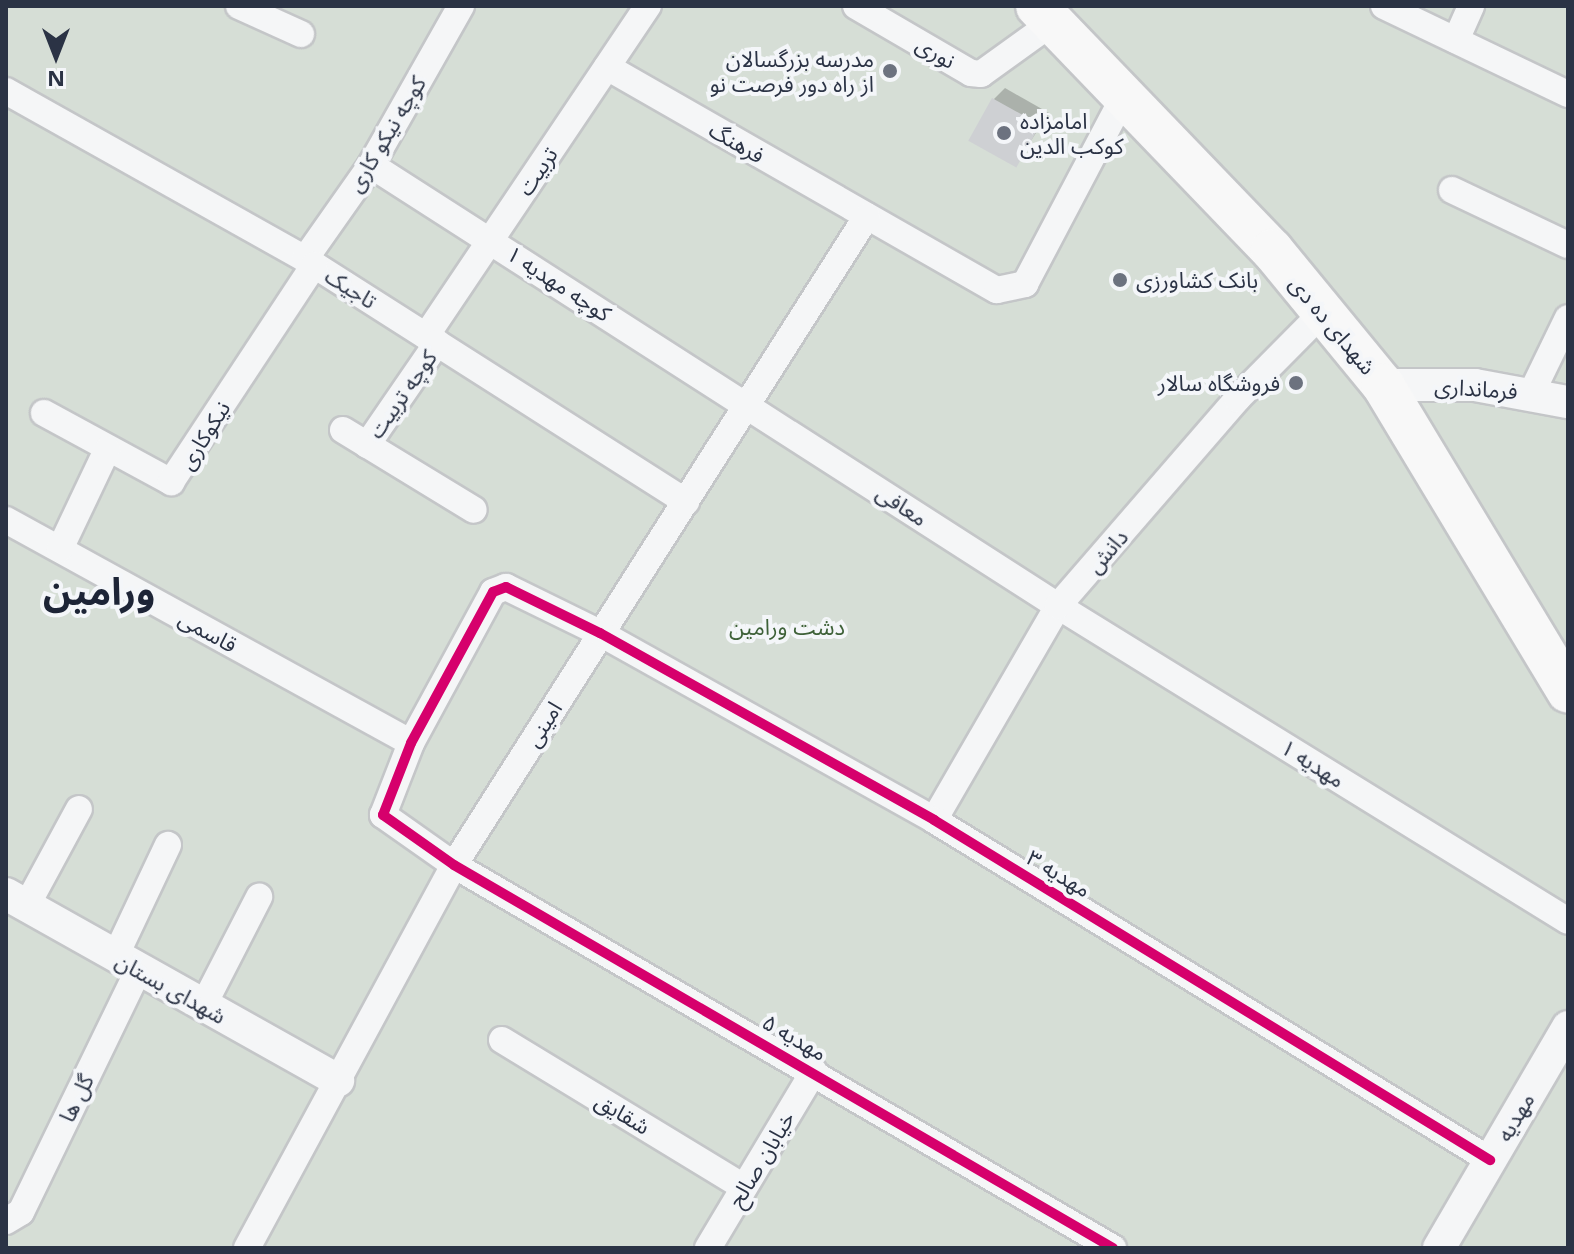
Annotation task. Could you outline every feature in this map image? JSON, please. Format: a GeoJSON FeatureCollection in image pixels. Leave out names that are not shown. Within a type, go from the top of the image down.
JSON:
{"type":"FeatureCollection","features":[{"type":"Feature","properties":{"kind":"main road","name":"شهدای ده دی"},"geometry":{"type":"LineString","coordinates":[[1051,11],[1124,96],[1272,250],[1383,385],[1567,688]]}},
{"type":"Feature","properties":{"kind":"street"},"geometry":{"type":"LineString","coordinates":[[239,6],[301,34]]}},
{"type":"Feature","properties":{"kind":"street","name":"کوچه نیکو کاری"},"geometry":{"type":"LineString","coordinates":[[310,262],[371,165],[461,6]]}},
{"type":"Feature","properties":{"kind":"street","name":"تربیت"},"geometry":{"type":"LineString","coordinates":[[432,340],[492,239],[648,6]]}},
{"type":"Feature","properties":{"kind":"street","name":"نوری"},"geometry":{"type":"LineString","coordinates":[[856,6],[971,73],[981,74],[1051,11]]}},
{"type":"Feature","properties":{"kind":"street"},"geometry":{"type":"LineString","coordinates":[[1384,6],[1568,94]]}},
{"type":"Feature","properties":{"kind":"street"},"geometry":{"type":"LineString","coordinates":[[1456,40],[1471,6]]}},
{"type":"Feature","properties":{"kind":"street","name":"فرهنگ"},"geometry":{"type":"LineString","coordinates":[[607,67],[997,290],[1014,289],[1025,284],[1124,96]]}},
{"type":"Feature","properties":{"kind":"street","name":"تاجیک"},"geometry":{"type":"LineString","coordinates":[[6,91],[310,262],[686,502]]}},
{"type":"Feature","properties":{"kind":"street","name":"کوچه مهدیه ۱"},"geometry":{"type":"LineString","coordinates":[[371,165],[492,239],[745,404]]}},
{"type":"Feature","properties":{"kind":"street"},"geometry":{"type":"LineString","coordinates":[[1452,190],[1568,245]]}},
{"type":"Feature","properties":{"kind":"street","name":"امینی"},"geometry":{"type":"LineString","coordinates":[[247,1248],[454,865],[867,216]]}},
{"type":"Feature","properties":{"kind":"street","name":"نیکوکاری"},"geometry":{"type":"LineString","coordinates":[[44,413],[165,482],[176,479],[310,262]]}},
{"type":"Feature","properties":{"kind":"street","name":"دانش"},"geometry":{"type":"LineString","coordinates":[[934,820],[1058,606],[1237,399],[1322,313]]}},
{"type":"Feature","properties":{"kind":"street"},"geometry":{"type":"LineString","coordinates":[[1532,392],[1568,318]]}},
{"type":"Feature","properties":{"kind":"street","name":"کوچه تربیت"},"geometry":{"type":"LineString","coordinates":[[367,445],[432,340]]}},
{"type":"Feature","properties":{"kind":"street","name":"فرمانداری"},"geometry":{"type":"LineString","coordinates":[[1383,385],[1475,385],[1532,392],[1568,402]]}},
{"type":"Feature","properties":{"kind":"street","name":"معافی"},"geometry":{"type":"LineString","coordinates":[[745,404],[1058,606]]}},
{"type":"Feature","properties":{"kind":"street"},"geometry":{"type":"LineString","coordinates":[[343,430],[474,510]]}},
{"type":"Feature","properties":{"kind":"street"},"geometry":{"type":"LineString","coordinates":[[60,549],[107,450]]}},
{"type":"Feature","properties":{"kind":"street","name":"قاسمی"},"geometry":{"type":"LineString","coordinates":[[6,520],[411,743]]}},
{"type":"Feature","properties":{"kind":"street","name":"مهدیه ۳"},"geometry":{"type":"LineString","coordinates":[[411,743],[493,592],[506,587],[600,633],[934,820],[1490,1160]]}},
{"type":"Feature","properties":{"kind":"street","name":"مهدیه ۱"},"geometry":{"type":"LineString","coordinates":[[1058,606],[1568,921]]}},
{"type":"Feature","properties":{"kind":"street","name":"مهدیه ۵"},"geometry":{"type":"LineString","coordinates":[[411,743],[383,815],[454,865],[814,1071],[1113,1248]]}},
{"type":"Feature","properties":{"kind":"street"},"geometry":{"type":"LineString","coordinates":[[17,900],[79,809]]}},
{"type":"Feature","properties":{"kind":"street","name":"گل ها"},"geometry":{"type":"LineString","coordinates":[[7,1221],[21,1212],[127,964],[168,845]]}},
{"type":"Feature","properties":{"kind":"street"},"geometry":{"type":"LineString","coordinates":[[203,1006],[259,897]]}},
{"type":"Feature","properties":{"kind":"street","name":"شهدای بستان"},"geometry":{"type":"LineString","coordinates":[[17,900],[338,1080]]}},
{"type":"Feature","properties":{"kind":"street","name":"مهدیه"},"geometry":{"type":"LineString","coordinates":[[1439,1248],[1568,1027]]}},
{"type":"Feature","properties":{"kind":"street","name":"شقایق"},"geometry":{"type":"LineString","coordinates":[[502,1040],[744,1187]]}},
{"type":"Feature","properties":{"kind":"street","name":"خیابان صالح"},"geometry":{"type":"LineString","coordinates":[[708,1248],[814,1071]]}},
{"type":"Feature","properties":{"kind":"green space","name":"دشت ورامین"},"geometry":{"type":"Polygon","coordinates":[[[6,6],[1568,6],[1568,1248],[6,1248],[6,6]]]}},
{"type":"Feature","properties":{"kind":"building","name":"امامزاده کوکب الدین"},"geometry":{"type":"Polygon","coordinates":[[[992,98],[1040,125],[1016,168],[968,141],[992,98]]]}},
{"type":"Feature","properties":{"kind":"cycle path"},"geometry":{"type":"LineString","coordinates":[[1113,1248],[454,865],[383,815],[411,743],[493,592],[506,587],[600,633],[934,820],[1490,1160]]}},
{"type":"Feature","properties":{"kind":"place","name":"مدرسه بزرگسالان از راه دور فرصت نو"},"geometry":{"type":"Point","coordinates":[890,71]}},
{"type":"Feature","properties":{"kind":"place","name":"امامزاده کوکب الدین"},"geometry":{"type":"Point","coordinates":[1004,133]}},
{"type":"Feature","properties":{"kind":"place","name":"بانک کشاورزی"},"geometry":{"type":"Point","coordinates":[1120,280]}},
{"type":"Feature","properties":{"kind":"place","name":"فروشگاه سالار"},"geometry":{"type":"Point","coordinates":[1296,383]}},
{"type":"Feature","properties":{"kind":"district","name":"ورامین"},"geometry":{"type":"Point","coordinates":[99,591]}}]}
